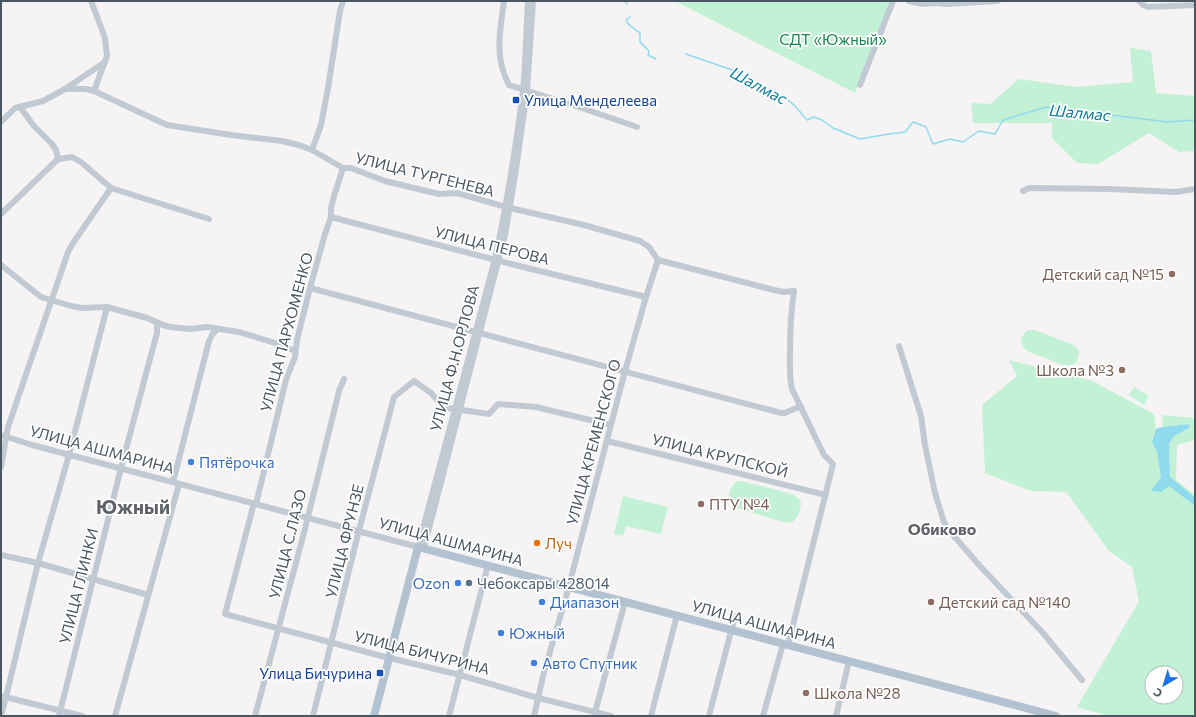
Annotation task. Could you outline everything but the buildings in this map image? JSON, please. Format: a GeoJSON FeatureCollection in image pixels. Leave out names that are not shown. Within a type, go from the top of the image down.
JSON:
{"type":"FeatureCollection","features":[{"type":"Feature","properties":{"kind":"main road","name":"УЛИЦА АШМАРИНА"},"geometry":{"type":"LineString","coordinates":[[421,548],[848,661],[1036,714],[1056,716]]}},
{"type":"Feature","properties":{"kind":"main road","name":"УЛИЦА Ф.Н.ОРЛОВА"},"geometry":{"type":"LineString","coordinates":[[374,716],[421,548]]}},
{"type":"Feature","properties":{"kind":"main road","name":"УЛИЦА Ф.Н.ОРЛОВА"},"geometry":{"type":"LineString","coordinates":[[379,716],[391,658]]}},
{"type":"Feature","properties":{"kind":"street"},"geometry":{"type":"LineString","coordinates":[[91,1],[105,38],[107,56],[94,91]]}},
{"type":"Feature","properties":{"kind":"street"},"geometry":{"type":"LineString","coordinates":[[312,150],[321,125],[343,1]]}},
{"type":"Feature","properties":{"kind":"street"},"geometry":{"type":"LineString","coordinates":[[504,1],[499,37],[500,60],[501,69],[509,85],[637,127]]}},
{"type":"Feature","properties":{"kind":"street","name":"УЛИЦА Ф.Н.ОРЛОВА"},"geometry":{"type":"LineString","coordinates":[[525,90],[528,1]]}},
{"type":"Feature","properties":{"kind":"street","name":"УЛИЦА Ф.Н.ОРЛОВА"},"geometry":{"type":"LineString","coordinates":[[421,548],[497,260],[508,207],[520,148],[533,1]]}},
{"type":"Feature","properties":{"kind":"street"},"geometry":{"type":"LineString","coordinates":[[860,85],[893,1]]}},
{"type":"Feature","properties":{"kind":"street"},"geometry":{"type":"LineString","coordinates":[[909,1],[923,4],[947,4],[998,1]]}},
{"type":"Feature","properties":{"kind":"street"},"geometry":{"type":"LineString","coordinates":[[1140,1],[1148,7],[1195,5]]}},
{"type":"Feature","properties":{"kind":"street"},"geometry":{"type":"LineString","coordinates":[[1,122],[12,110],[43,101],[65,89],[105,62]]}},
{"type":"Feature","properties":{"kind":"street","name":"УЛИЦА ТУРГЕНЕВА"},"geometry":{"type":"LineString","coordinates":[[65,89],[86,89],[94,91],[167,125],[282,141],[299,145],[312,150],[344,168],[350,168],[385,181],[439,194],[457,193],[584,225],[640,241],[649,247],[658,260]]}},
{"type":"Feature","properties":{"kind":"street"},"geometry":{"type":"LineString","coordinates":[[20,107],[34,126],[52,144],[56,150],[58,159]]}},
{"type":"Feature","properties":{"kind":"street"},"geometry":{"type":"LineString","coordinates":[[1,214],[58,159],[66,157],[76,159],[86,166],[110,188],[209,219]]}},
{"type":"Feature","properties":{"kind":"street","name":"УЛИЦА ПАРХОМЕНКО"},"geometry":{"type":"LineString","coordinates":[[225,614],[255,504],[286,380],[295,357],[295,351],[310,288],[331,217],[331,208],[344,168]]}},
{"type":"Feature","properties":{"kind":"street"},"geometry":{"type":"LineString","coordinates":[[1,467],[5,451],[3,436],[8,427],[70,248],[110,188]]}},
{"type":"Feature","properties":{"kind":"street"},"geometry":{"type":"LineString","coordinates":[[1023,191],[1029,188],[1176,192],[1195,189]]}},
{"type":"Feature","properties":{"kind":"street","name":"УЛИЦА ПЕРОВА"},"geometry":{"type":"LineString","coordinates":[[331,217],[646,297]]}},
{"type":"Feature","properties":{"kind":"street"},"geometry":{"type":"LineString","coordinates":[[658,260],[774,290],[784,292],[794,291],[791,317],[790,361],[792,389],[824,455],[834,464],[785,644],[763,716]]}},
{"type":"Feature","properties":{"kind":"street","name":"УЛИЦА КРЕМЕНСКОГО"},"geometry":{"type":"LineString","coordinates":[[534,716],[544,672],[612,425],[625,372],[658,260]]}},
{"type":"Feature","properties":{"kind":"street"},"geometry":{"type":"LineString","coordinates":[[1,265],[41,297],[51,301],[82,308],[106,307],[148,318],[157,323],[170,327],[190,329],[207,327],[239,332],[295,351]]}},
{"type":"Feature","properties":{"kind":"street"},"geometry":{"type":"LineString","coordinates":[[310,288],[781,414],[801,406]]}},
{"type":"Feature","properties":{"kind":"street"},"geometry":{"type":"LineString","coordinates":[[1,716],[4,696],[38,564],[69,455],[106,307]]}},
{"type":"Feature","properties":{"kind":"street","name":"УЛИЦА ГЛИНКИ"},"geometry":{"type":"LineString","coordinates":[[60,713],[121,468],[157,333],[157,323]]}},
{"type":"Feature","properties":{"kind":"street"},"geometry":{"type":"LineString","coordinates":[[115,716],[148,595],[209,341],[217,329]]}},
{"type":"Feature","properties":{"kind":"street"},"geometry":{"type":"LineString","coordinates":[[899,346],[921,416],[925,445],[935,493],[944,522],[948,529],[1043,633],[1082,680]]}},
{"type":"Feature","properties":{"kind":"street","name":"УЛИЦА С.ЛАЗО"},"geometry":{"type":"LineString","coordinates":[[255,716],[308,518],[337,399],[344,379]]}},
{"type":"Feature","properties":{"kind":"street","name":"УЛИЦА ФРУНЗЕ"},"geometry":{"type":"LineString","coordinates":[[313,716],[394,397],[414,381],[431,393],[443,405],[457,409]]}},
{"type":"Feature","properties":{"kind":"street"},"geometry":{"type":"LineString","coordinates":[[457,409],[489,414],[498,404],[536,407],[612,425]]}},
{"type":"Feature","properties":{"kind":"street","name":"УЛИЦА АШМАРИНА"},"geometry":{"type":"LineString","coordinates":[[3,436],[69,455],[421,548]]}},
{"type":"Feature","properties":{"kind":"street","name":"УЛИЦА КРУПСКОЙ"},"geometry":{"type":"LineString","coordinates":[[607,441],[826,495]]}},
{"type":"Feature","properties":{"kind":"street"},"geometry":{"type":"LineString","coordinates":[[1,555],[148,595]]}},
{"type":"Feature","properties":{"kind":"street"},"geometry":{"type":"LineString","coordinates":[[449,716],[488,565]]}},
{"type":"Feature","properties":{"kind":"street"},"geometry":{"type":"LineString","coordinates":[[595,714],[625,602]]}},
{"type":"Feature","properties":{"kind":"street","name":"УЛИЦА БИЧУРИНА"},"geometry":{"type":"LineString","coordinates":[[225,614],[460,675],[595,714],[612,716]]}},
{"type":"Feature","properties":{"kind":"street"},"geometry":{"type":"LineString","coordinates":[[651,716],[677,615]]}},
{"type":"Feature","properties":{"kind":"street"},"geometry":{"type":"LineString","coordinates":[[708,716],[735,616]]}},
{"type":"Feature","properties":{"kind":"street"},"geometry":{"type":"LineString","coordinates":[[836,716],[848,661]]}},
{"type":"Feature","properties":{"kind":"street"},"geometry":{"type":"LineString","coordinates":[[4,696],[60,713],[82,716]]}},
{"type":"Feature","properties":{"kind":"green space","name":"СДТ «Южный»"},"geometry":{"type":"Polygon","coordinates":[[[675,1],[890,1],[855,93],[675,1]]]}},
{"type":"Feature","properties":{"kind":"green space"},"geometry":{"type":"Polygon","coordinates":[[[1130,48],[1151,51],[1156,93],[1195,96],[1195,151],[1179,152],[1149,133],[1098,164],[1077,163],[1052,138],[1052,123],[973,123],[971,103],[990,104],[1019,79],[1077,87],[1133,82],[1130,48]]]}},
{"type":"Feature","properties":{"kind":"green space"},"geometry":{"type":"Polygon","coordinates":[[[1028,330],[1035,330],[1074,345],[1079,350],[1076,362],[1072,365],[1062,364],[1033,354],[1027,350],[1022,344],[1022,339],[1023,335],[1028,330]]]}},
{"type":"Feature","properties":{"kind":"green space"},"geometry":{"type":"Polygon","coordinates":[[[1009,360],[1090,380],[1154,414],[1156,429],[1152,442],[1157,452],[1161,477],[1169,486],[1195,506],[1195,716],[1109,716],[1077,707],[1139,601],[1132,567],[1109,551],[1066,492],[1031,491],[985,473],[982,405],[1017,376],[1009,360]]]}},
{"type":"Feature","properties":{"kind":"green space"},"geometry":{"type":"Polygon","coordinates":[[[1134,387],[1149,396],[1144,405],[1129,395],[1134,387]]]}},
{"type":"Feature","properties":{"kind":"green space"},"geometry":{"type":"Polygon","coordinates":[[[1163,415],[1194,418],[1195,420],[1195,440],[1177,445],[1176,480],[1195,495],[1195,499],[1170,477],[1169,444],[1174,436],[1189,428],[1189,424],[1162,427],[1163,415]]]}},
{"type":"Feature","properties":{"kind":"green space"},"geometry":{"type":"Polygon","coordinates":[[[738,481],[792,494],[799,499],[801,506],[793,522],[783,522],[737,508],[731,502],[729,494],[734,484],[738,481]]]}},
{"type":"Feature","properties":{"kind":"green space"},"geometry":{"type":"Polygon","coordinates":[[[623,496],[668,507],[661,534],[626,526],[623,536],[614,534],[623,496]]]}},
{"type":"Feature","properties":{"kind":"water"},"geometry":{"type":"Polygon","coordinates":[[[1189,424],[1189,428],[1174,436],[1169,444],[1170,477],[1192,495],[1195,499],[1195,506],[1169,486],[1161,492],[1151,491],[1161,477],[1157,452],[1152,442],[1156,429],[1189,424]]]}},
{"type":"Feature","properties":{"kind":"waterway","name":"Шалмас"},"geometry":{"type":"LineString","coordinates":[[630,17],[626,20],[627,22],[640,33],[640,42],[649,51],[648,55],[656,59]]}},
{"type":"Feature","properties":{"kind":"waterway","name":"Шалмас"},"geometry":{"type":"LineString","coordinates":[[686,54],[738,72],[776,97],[786,99],[797,108],[807,120],[814,117],[822,120],[833,128],[860,139],[905,132],[913,122],[926,127],[933,144],[950,139],[963,142],[979,131],[995,134],[1003,120],[1046,107],[1168,122],[1195,120]]}},
{"type":"Feature","properties":{"kind":"place","name":"Улица Менделеева"},"geometry":{"type":"Point","coordinates":[516,100]}},
{"type":"Feature","properties":{"kind":"place","name":"Детский сад №15"},"geometry":{"type":"Point","coordinates":[1172,274]}},
{"type":"Feature","properties":{"kind":"place","name":"Школа №3"},"geometry":{"type":"Point","coordinates":[1122,370]}},
{"type":"Feature","properties":{"kind":"place","name":"Пятёрочка"},"geometry":{"type":"Point","coordinates":[191,462]}},
{"type":"Feature","properties":{"kind":"place","name":"ПТУ №4"},"geometry":{"type":"Point","coordinates":[701,504]}},
{"type":"Feature","properties":{"kind":"place","name":"Луч"},"geometry":{"type":"Point","coordinates":[537,543]}},
{"type":"Feature","properties":{"kind":"place","name":"Ozon"},"geometry":{"type":"Point","coordinates":[458,583]}},
{"type":"Feature","properties":{"kind":"place","name":"Чебоксары 428014"},"geometry":{"type":"Point","coordinates":[469,583]}},
{"type":"Feature","properties":{"kind":"place","name":"Диапазон"},"geometry":{"type":"Point","coordinates":[542,602]}},
{"type":"Feature","properties":{"kind":"place","name":"Детский сад №140"},"geometry":{"type":"Point","coordinates":[931,602]}},
{"type":"Feature","properties":{"kind":"place","name":"Южный"},"geometry":{"type":"Point","coordinates":[501,633]}},
{"type":"Feature","properties":{"kind":"place","name":"Авто Спутник"},"geometry":{"type":"Point","coordinates":[534,663]}},
{"type":"Feature","properties":{"kind":"place","name":"Улица Бичурина"},"geometry":{"type":"Point","coordinates":[380,673]}},
{"type":"Feature","properties":{"kind":"place","name":"Школа №28"},"geometry":{"type":"Point","coordinates":[806,693]}},
{"type":"Feature","properties":{"kind":"district","name":"Южный"},"geometry":{"type":"Point","coordinates":[133,506]}},
{"type":"Feature","properties":{"kind":"district","name":"Обиково"},"geometry":{"type":"Point","coordinates":[942,528]}}]}
